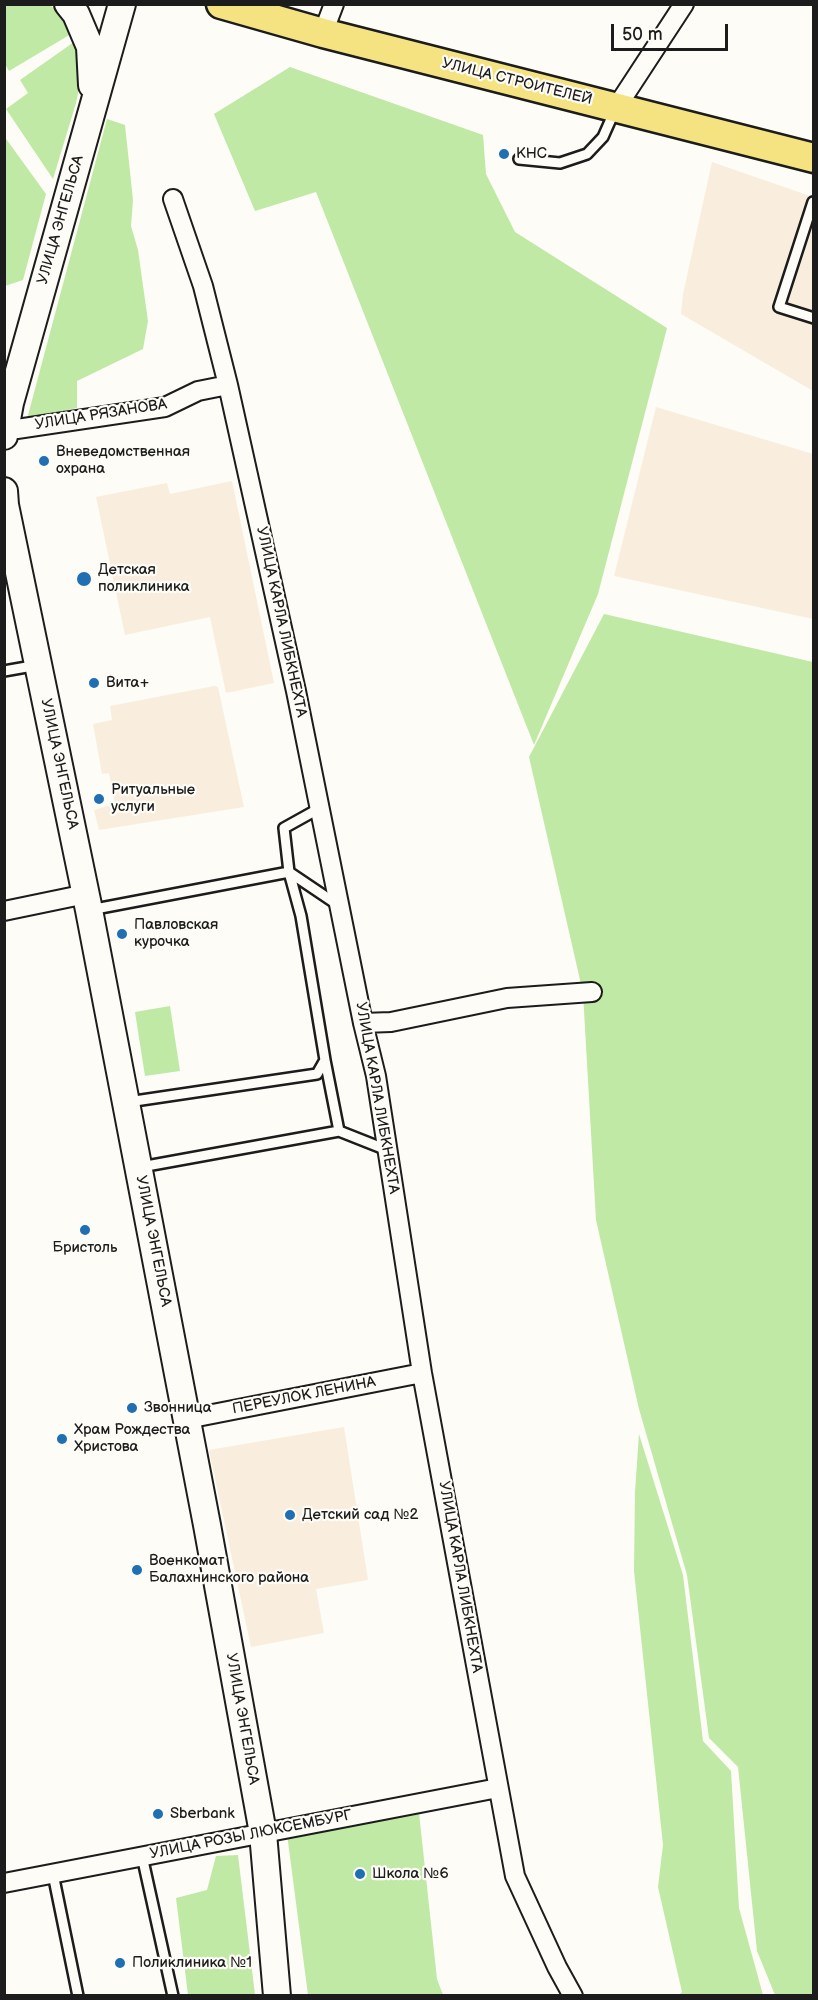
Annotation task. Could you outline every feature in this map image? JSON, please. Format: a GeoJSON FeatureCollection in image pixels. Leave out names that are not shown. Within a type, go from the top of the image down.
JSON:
{"type":"FeatureCollection","features":[{"type":"Feature","properties":{"kind":"main road"},"geometry":{"type":"LineString","coordinates":[[68,4],[76,14],[90,47],[93,106]]}},
{"type":"Feature","properties":{"kind":"main road","name":"УЛИЦА ЭНГЕЛЬСА"},"geometry":{"type":"LineString","coordinates":[[5,431],[10,402],[122,4]]}},
{"type":"Feature","properties":{"kind":"main road","name":"УЛИЦА СТРОИТЕЛЕЙ"},"geometry":{"type":"LineString","coordinates":[[221,4],[323,33],[813,158]]}},
{"type":"Feature","properties":{"kind":"main road","name":"УЛИЦА ЭНГЕЛЬСА"},"geometry":{"type":"LineString","coordinates":[[4,491],[5,506],[88,902],[263,1833],[277,1995]]}},
{"type":"Feature","properties":{"kind":"street"},"geometry":{"type":"LineString","coordinates":[[323,33],[334,4]]}},
{"type":"Feature","properties":{"kind":"street"},"geometry":{"type":"LineString","coordinates":[[616,108],[684,4]]}},
{"type":"Feature","properties":{"kind":"street","name":"УЛИЦА КАРЛА ЛИБКНЕХТА"},"geometry":{"type":"LineString","coordinates":[[173,199],[203,286],[228,385],[276,595],[363,1023],[376,1076],[422,1373],[515,1876],[557,1967],[573,1995]]}},
{"type":"Feature","properties":{"kind":"street","name":"УЛИЦА РЯЗАНОВА"},"geometry":{"type":"LineString","coordinates":[[5,431],[165,407],[198,391],[228,385]]}},
{"type":"Feature","properties":{"kind":"street"},"geometry":{"type":"LineString","coordinates":[[4,911],[88,902]]}},
{"type":"Feature","properties":{"kind":"street"},"geometry":{"type":"LineString","coordinates":[[363,1023],[391,1022],[507,998],[592,992]]}},
{"type":"Feature","properties":{"kind":"street","name":"ПЕРЕУЛОК ЛЕНИНА"},"geometry":{"type":"LineString","coordinates":[[186,1419],[422,1373]]}},
{"type":"Feature","properties":{"kind":"street","name":"УЛИЦА РОЗЫ ЛЮКСЕМБУРГ"},"geometry":{"type":"LineString","coordinates":[[4,1883],[498,1788]]}},
{"type":"Feature","properties":{"kind":"lane"},"geometry":{"type":"LineString","coordinates":[[519,159],[561,163],[587,154],[603,137],[616,108]]}},
{"type":"Feature","properties":{"kind":"lane"},"geometry":{"type":"LineString","coordinates":[[813,202],[779,307],[813,318]]}},
{"type":"Feature","properties":{"kind":"lane"},"geometry":{"type":"LineString","coordinates":[[4,671],[38,665]]}},
{"type":"Feature","properties":{"kind":"lane"},"geometry":{"type":"LineString","coordinates":[[320,808],[284,828],[289,872],[302,916],[339,1131]]}},
{"type":"Feature","properties":{"kind":"lane"},"geometry":{"type":"LineString","coordinates":[[88,902],[289,872],[340,906]]}},
{"type":"Feature","properties":{"kind":"lane"},"geometry":{"type":"LineString","coordinates":[[126,1102],[317,1074],[325,1060]]}},
{"type":"Feature","properties":{"kind":"lane"},"geometry":{"type":"LineString","coordinates":[[138,1167],[339,1131],[387,1150]]}},
{"type":"Feature","properties":{"kind":"lane"},"geometry":{"type":"LineString","coordinates":[[142,1856],[173,1995]]}},
{"type":"Feature","properties":{"kind":"lane"},"geometry":{"type":"LineString","coordinates":[[53,1874],[78,1995]]}},
{"type":"Feature","properties":{"kind":"shaded area"},"geometry":{"type":"Polygon","coordinates":[[[712,162],[813,197],[813,391],[681,314],[683,294],[712,162]]]}},
{"type":"Feature","properties":{"kind":"shaded area"},"geometry":{"type":"Polygon","coordinates":[[[656,407],[813,454],[813,619],[614,576],[656,407]]]}},
{"type":"Feature","properties":{"kind":"shaded area"},"geometry":{"type":"Polygon","coordinates":[[[232,481],[274,683],[226,693],[210,617],[125,635],[96,497],[167,483],[170,494],[232,481]]]}},
{"type":"Feature","properties":{"kind":"shaded area"},"geometry":{"type":"Polygon","coordinates":[[[218,687],[244,807],[99,830],[94,810],[115,804],[109,773],[102,774],[93,724],[112,720],[110,706],[218,687]]]}},
{"type":"Feature","properties":{"kind":"shaded area","name":"Детский сад №2"},"geometry":{"type":"Polygon","coordinates":[[[344,1427],[368,1580],[316,1589],[324,1633],[251,1647],[209,1450],[344,1427]]]}},
{"type":"Feature","properties":{"kind":"green space"},"geometry":{"type":"Polygon","coordinates":[[[4,5],[49,5],[56,9],[71,34],[9,71],[5,64],[4,5]]]}},
{"type":"Feature","properties":{"kind":"green space"},"geometry":{"type":"Polygon","coordinates":[[[74,42],[82,74],[76,103],[53,179],[6,109],[28,93],[20,80],[74,42]]]}},
{"type":"Feature","properties":{"kind":"green space"},"geometry":{"type":"Polygon","coordinates":[[[290,67],[483,135],[486,174],[515,232],[667,328],[598,594],[534,745],[316,192],[255,211],[214,114],[290,67]]]}},
{"type":"Feature","properties":{"kind":"green space"},"geometry":{"type":"Polygon","coordinates":[[[107,119],[125,125],[133,200],[131,226],[138,250],[148,321],[143,349],[77,381],[77,408],[27,419],[107,119]]]}},
{"type":"Feature","properties":{"kind":"green space"},"geometry":{"type":"Polygon","coordinates":[[[4,136],[46,194],[23,280],[5,286],[4,136]]]}},
{"type":"Feature","properties":{"kind":"green space"},"geometry":{"type":"Polygon","coordinates":[[[604,614],[813,662],[813,1995],[775,1995],[757,1951],[738,1767],[709,1738],[687,1575],[639,1409],[596,1220],[583,993],[529,757],[604,614]]]}},
{"type":"Feature","properties":{"kind":"green space"},"geometry":{"type":"Polygon","coordinates":[[[170,1006],[180,1071],[145,1076],[135,1012],[170,1006]]]}},
{"type":"Feature","properties":{"kind":"green space"},"geometry":{"type":"Polygon","coordinates":[[[639,1434],[683,1575],[703,1741],[731,1771],[739,1908],[763,1995],[679,1995],[682,1992],[658,1887],[663,1845],[634,1571],[635,1492],[639,1434]]]}},
{"type":"Feature","properties":{"kind":"green space","name":"Школа №6"},"geometry":{"type":"Polygon","coordinates":[[[419,1813],[437,1979],[443,1995],[308,1995],[287,1834],[419,1813]]]}},
{"type":"Feature","properties":{"kind":"green space"},"geometry":{"type":"Polygon","coordinates":[[[238,1855],[255,1995],[188,1995],[176,1898],[207,1890],[216,1856],[238,1855]]]}},
{"type":"Feature","properties":{"kind":"place","name":"КНС"},"geometry":{"type":"Point","coordinates":[504,154]}},
{"type":"Feature","properties":{"kind":"place","name":"Вневедомственная охрана"},"geometry":{"type":"Point","coordinates":[44,461]}},
{"type":"Feature","properties":{"kind":"place","name":"Детская поликлиника"},"geometry":{"type":"Point","coordinates":[84,579]}},
{"type":"Feature","properties":{"kind":"place","name":"Вита+"},"geometry":{"type":"Point","coordinates":[94,683]}},
{"type":"Feature","properties":{"kind":"place","name":"Ритуальные услуги"},"geometry":{"type":"Point","coordinates":[99,799]}},
{"type":"Feature","properties":{"kind":"place","name":"Павловская курочка"},"geometry":{"type":"Point","coordinates":[122,934]}},
{"type":"Feature","properties":{"kind":"place","name":"Бристоль"},"geometry":{"type":"Point","coordinates":[85,1230]}},
{"type":"Feature","properties":{"kind":"place","name":"Звонница"},"geometry":{"type":"Point","coordinates":[132,1408]}},
{"type":"Feature","properties":{"kind":"place","name":"Храм Рождества Христова"},"geometry":{"type":"Point","coordinates":[62,1439]}},
{"type":"Feature","properties":{"kind":"place","name":"Детский сад №2"},"geometry":{"type":"Point","coordinates":[290,1515]}},
{"type":"Feature","properties":{"kind":"place","name":"Военкомат Балахнинского района"},"geometry":{"type":"Point","coordinates":[137,1570]}},
{"type":"Feature","properties":{"kind":"place","name":"Sberbank"},"geometry":{"type":"Point","coordinates":[158,1814]}},
{"type":"Feature","properties":{"kind":"place","name":"Школа №6"},"geometry":{"type":"Point","coordinates":[360,1874]}},
{"type":"Feature","properties":{"kind":"place","name":"Поликлиника №1"},"geometry":{"type":"Point","coordinates":[120,1963]}}]}
